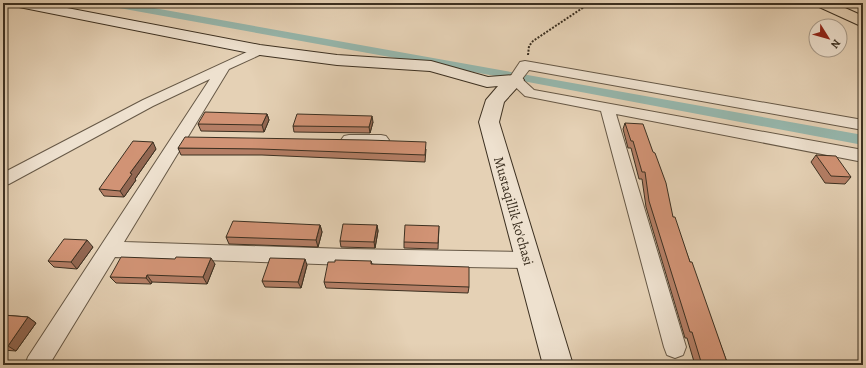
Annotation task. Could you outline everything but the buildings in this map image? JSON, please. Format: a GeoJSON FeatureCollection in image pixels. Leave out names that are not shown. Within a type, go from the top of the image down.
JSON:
{"type":"FeatureCollection","features":[{"type":"Feature","properties":{"kind":"main road"},"geometry":{"type":"LineString","coordinates":[[822,3],[863,22]]}},
{"type":"Feature","properties":{"kind":"street"},"geometry":{"type":"LineString","coordinates":[[19,3],[260,50],[337,60],[431,66],[487,82],[520,73],[863,125]]}},
{"type":"Feature","properties":{"kind":"street"},"geometry":{"type":"LineString","coordinates":[[3,180],[148,103],[260,50]]}},
{"type":"Feature","properties":{"kind":"street"},"geometry":{"type":"LineString","coordinates":[[36,365],[110,249],[188,138],[225,66]]}},
{"type":"Feature","properties":{"kind":"street"},"geometry":{"type":"LineString","coordinates":[[520,73],[530,93],[863,156]]}},
{"type":"Feature","properties":{"kind":"street","name":"Mustaqillik ko'chasi"},"geometry":{"type":"LineString","coordinates":[[520,73],[495,100],[490,122],[558,365]]}},
{"type":"Feature","properties":{"kind":"street"},"geometry":{"type":"LineString","coordinates":[[607,108],[676,348]]}},
{"type":"Feature","properties":{"kind":"street"},"geometry":{"type":"LineString","coordinates":[[335,140],[382,140]]}},
{"type":"Feature","properties":{"kind":"street"},"geometry":{"type":"LineString","coordinates":[[110,249],[346,257],[528,260]]}},
{"type":"Feature","properties":{"kind":"path"},"geometry":{"type":"LineString","coordinates":[[520,73],[528,58],[529,46],[533,41],[590,3]]}},
{"type":"Feature","properties":{"kind":"waterway"},"geometry":{"type":"LineString","coordinates":[[108,3],[501,73],[863,140]]}}]}
